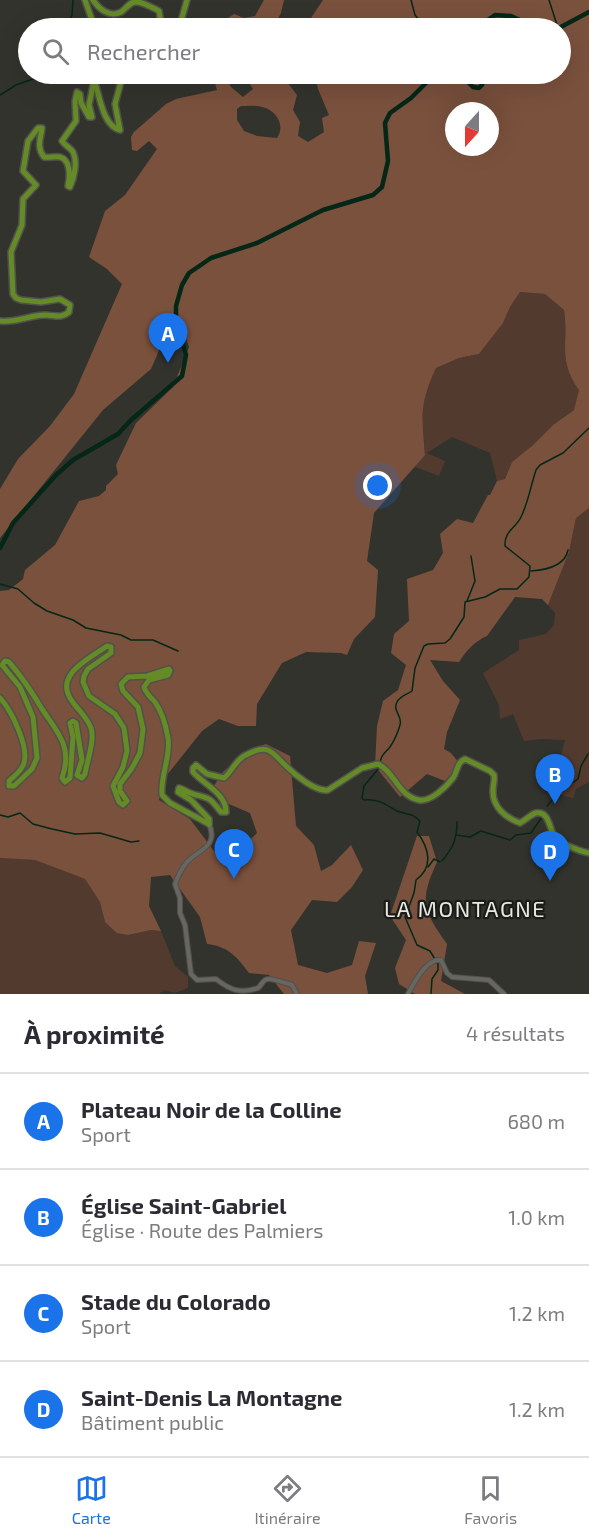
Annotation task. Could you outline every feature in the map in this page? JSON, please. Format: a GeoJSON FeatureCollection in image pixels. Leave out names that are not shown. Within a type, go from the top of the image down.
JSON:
{"type":"FeatureCollection","features":[{"type":"Feature","properties":{"kind":"main road"},"geometry":{"type":"LineString","coordinates":[[85,0],[92,18]]}},
{"type":"Feature","properties":{"kind":"main road"},"geometry":{"type":"LineString","coordinates":[[93,0],[100,9],[111,14],[118,13],[134,2],[139,2],[159,11],[160,18]]}},
{"type":"Feature","properties":{"kind":"main road"},"geometry":{"type":"LineString","coordinates":[[182,18],[187,0]]}},
{"type":"Feature","properties":{"kind":"main road"},"geometry":{"type":"LineString","coordinates":[[0,321],[16,321],[43,315],[63,316],[69,312],[70,305],[65,300],[41,302],[16,298],[12,291],[11,249],[22,225],[23,199],[36,185],[23,171],[28,141],[38,128],[42,128],[39,139],[42,155],[46,158],[58,157],[65,160],[69,170],[68,186],[70,187],[75,171],[74,155],[62,141],[76,121],[76,93],[79,93],[88,117],[93,116],[89,105],[93,85],[96,84]]}},
{"type":"Feature","properties":{"kind":"main road"},"geometry":{"type":"LineString","coordinates":[[96,84],[106,119],[114,128],[120,130],[115,104],[120,84]]}},
{"type":"Feature","properties":{"kind":"main road"},"geometry":{"type":"LineString","coordinates":[[0,698],[17,724],[25,755],[24,765],[9,782],[9,786],[14,786],[32,769],[37,758],[33,717],[20,687],[3,668],[2,664],[5,661],[9,662],[28,684],[59,732],[66,757],[62,778],[65,782],[70,778],[73,759],[73,734],[70,723],[74,721],[76,723],[82,760],[77,775],[82,778],[85,774],[92,730],[68,695],[66,684],[75,669],[107,646],[111,647],[111,653],[88,669],[83,682],[89,696],[115,714],[124,728],[127,751],[123,766],[113,786],[120,804],[123,805],[127,801],[120,791],[120,784],[140,753],[142,729],[138,707],[123,691],[121,684],[128,677],[147,676],[169,669],[168,675],[149,680],[144,687],[161,714],[168,741],[162,795],[170,803],[209,824]]}},
{"type":"Feature","properties":{"kind":"main road"},"geometry":{"type":"LineString","coordinates":[[209,824],[209,819],[191,800],[178,792],[181,788],[191,794],[206,796],[221,812],[226,812],[216,791],[193,772],[194,765],[207,774],[224,778],[243,756],[269,750],[314,787],[324,790],[328,790],[362,768],[380,765],[404,792],[413,798],[424,800],[431,798],[452,779],[459,762],[466,759],[494,775],[493,794],[496,805],[502,812],[520,823],[534,813],[544,815],[557,838],[589,853]]}},
{"type":"Feature","properties":{"kind":"street"},"geometry":{"type":"LineString","coordinates":[[209,824],[212,833],[211,840],[201,853],[186,863],[175,884],[180,898],[180,913],[185,925],[191,974],[197,980],[216,980],[228,990],[243,994],[270,979],[291,985],[297,994]]}},
{"type":"Feature","properties":{"kind":"street"},"geometry":{"type":"LineString","coordinates":[[408,994],[425,967],[431,961],[438,959],[442,961],[451,976],[458,979],[489,980],[504,994]]}},
{"type":"Feature","properties":{"kind":"shaded area"},"geometry":{"type":"Polygon","coordinates":[[[264,0],[284,0],[278,18],[244,18],[255,16],[264,0]]]}},
{"type":"Feature","properties":{"kind":"shaded area"},"geometry":{"type":"Polygon","coordinates":[[[323,0],[589,0],[589,508],[576,518],[569,552],[548,605],[542,599],[515,597],[487,636],[471,647],[459,662],[430,660],[443,681],[460,700],[447,732],[444,749],[451,753],[460,764],[445,781],[427,774],[400,797],[375,766],[377,726],[383,701],[398,690],[406,665],[391,653],[394,634],[409,621],[407,579],[433,570],[443,553],[440,534],[457,519],[473,523],[497,481],[505,479],[512,462],[553,425],[574,410],[579,390],[572,379],[566,360],[564,310],[545,294],[520,292],[503,323],[479,354],[459,358],[436,368],[424,401],[425,455],[374,513],[367,561],[378,570],[375,617],[354,639],[347,655],[306,652],[282,663],[257,704],[256,726],[238,726],[219,719],[202,731],[167,775],[159,800],[190,819],[217,855],[233,856],[257,833],[250,813],[224,802],[211,790],[223,772],[248,750],[266,744],[290,756],[296,826],[314,845],[321,871],[332,865],[351,845],[363,870],[352,887],[337,902],[312,900],[291,930],[298,965],[327,973],[352,965],[359,941],[376,943],[365,976],[368,994],[284,994],[269,975],[249,973],[231,953],[221,947],[207,944],[200,917],[170,875],[151,877],[149,906],[161,931],[151,930],[128,935],[117,933],[105,922],[100,902],[85,879],[35,860],[0,858],[0,591],[9,590],[23,579],[25,570],[55,545],[79,501],[99,496],[118,474],[116,465],[136,423],[173,387],[189,347],[179,316],[173,318],[151,369],[103,410],[0,538],[0,489],[18,459],[50,426],[74,394],[122,284],[107,269],[89,257],[105,211],[125,195],[157,149],[149,141],[137,151],[132,150],[131,137],[134,132],[166,104],[176,99],[217,90],[215,84],[229,84],[243,97],[253,89],[250,84],[289,84],[297,95],[293,110],[300,122],[298,136],[308,142],[324,132],[322,118],[329,115],[317,84],[571,84],[571,18],[311,18],[323,0]],[[241,106],[237,109],[237,120],[244,131],[257,136],[277,138],[280,133],[278,119],[272,111],[259,106],[241,106]]]}},
{"type":"Feature","properties":{"kind":"shaded area"},"geometry":{"type":"Polygon","coordinates":[[[234,14],[244,18],[228,18],[234,14]]]}},
{"type":"Feature","properties":{"kind":"shaded area"},"geometry":{"type":"Polygon","coordinates":[[[520,292],[545,294],[564,310],[568,370],[580,390],[574,410],[553,425],[512,462],[505,479],[497,481],[490,453],[452,437],[427,453],[445,461],[439,476],[413,466],[425,452],[424,400],[436,368],[459,358],[479,354],[503,323],[520,292]]]}},
{"type":"Feature","properties":{"kind":"shaded area"},"geometry":{"type":"Polygon","coordinates":[[[589,508],[589,782],[576,789],[573,798],[561,795],[557,770],[565,740],[524,741],[513,714],[500,719],[499,705],[483,673],[519,650],[519,640],[546,634],[554,625],[555,613],[548,605],[569,552],[576,518],[589,508]]]}},
{"type":"Feature","properties":{"kind":"shaded area"},"geometry":{"type":"Polygon","coordinates":[[[417,836],[429,836],[437,862],[428,886],[426,905],[433,922],[447,944],[441,981],[465,994],[415,994],[399,984],[395,968],[406,940],[390,916],[417,836]]]}},
{"type":"Feature","properties":{"kind":"shaded area"},"geometry":{"type":"Polygon","coordinates":[[[0,858],[35,860],[85,879],[100,902],[105,922],[128,935],[151,930],[161,931],[175,966],[188,977],[188,988],[175,993],[164,990],[159,994],[0,994],[0,858]]]}},
{"type":"Feature","properties":{"kind":"waterway"},"geometry":{"type":"LineString","coordinates":[[71,18],[73,0]]}},
{"type":"Feature","properties":{"kind":"waterway"},"geometry":{"type":"LineString","coordinates":[[411,0],[418,18]]}},
{"type":"Feature","properties":{"kind":"waterway"},"geometry":{"type":"LineString","coordinates":[[549,0],[555,18]]}},
{"type":"Feature","properties":{"kind":"waterway"},"geometry":{"type":"LineString","coordinates":[[571,22],[589,12]]}},
{"type":"Feature","properties":{"kind":"waterway"},"geometry":{"type":"LineString","coordinates":[[490,18],[495,15],[515,18]]}},
{"type":"Feature","properties":{"kind":"waterway"},"geometry":{"type":"LineString","coordinates":[[0,95],[19,84]]}},
{"type":"Feature","properties":{"kind":"waterway"},"geometry":{"type":"LineString","coordinates":[[0,548],[13,523],[56,475],[73,460],[118,434],[182,376],[186,355],[176,319],[176,306],[182,285],[189,273],[211,258],[257,243],[323,210],[373,195],[382,187],[388,161],[385,123],[390,113],[411,98],[425,84]]}},
{"type":"Feature","properties":{"kind":"waterway"},"geometry":{"type":"LineString","coordinates":[[470,84],[479,88],[482,84]]}},
{"type":"Feature","properties":{"kind":"waterway"},"geometry":{"type":"LineString","coordinates":[[380,763],[398,731],[401,722],[396,705],[400,698],[412,691],[415,668],[424,646],[445,643],[450,639],[464,617],[465,602],[485,597],[500,589],[517,589],[529,577],[530,566],[505,546],[506,537],[519,521],[528,500],[536,470],[540,465],[563,453],[589,428]]}},
{"type":"Feature","properties":{"kind":"waterway"},"geometry":{"type":"LineString","coordinates":[[531,571],[543,570],[559,563],[568,550]]}},
{"type":"Feature","properties":{"kind":"waterway"},"geometry":{"type":"LineString","coordinates":[[467,601],[475,581],[471,556]]}},
{"type":"Feature","properties":{"kind":"waterway"},"geometry":{"type":"LineString","coordinates":[[0,584],[18,589],[47,611],[73,620],[86,628],[121,635],[131,640],[153,640],[178,651]]}},
{"type":"Feature","properties":{"kind":"waterway"},"geometry":{"type":"LineString","coordinates":[[568,786],[578,779],[581,766],[588,754]]}},
{"type":"Feature","properties":{"kind":"waterway"},"geometry":{"type":"LineString","coordinates":[[379,768],[364,786],[362,798],[382,802],[397,811],[417,818],[420,821],[417,832],[427,851],[427,863],[422,875],[416,880],[405,917],[417,945],[430,951],[438,964],[438,970],[432,979],[431,994]]}},
{"type":"Feature","properties":{"kind":"waterway"},"geometry":{"type":"LineString","coordinates":[[547,806],[556,796],[560,795]]}},
{"type":"Feature","properties":{"kind":"waterway"},"geometry":{"type":"LineString","coordinates":[[0,815],[8,817],[20,813],[33,824],[52,829],[75,834],[100,833],[131,842],[139,841]]}},
{"type":"Feature","properties":{"kind":"waterway"},"geometry":{"type":"LineString","coordinates":[[456,835],[470,837],[481,831],[510,840],[516,835],[531,833],[542,817]]}},
{"type":"Feature","properties":{"kind":"waterway"},"geometry":{"type":"LineString","coordinates":[[442,861],[454,843],[457,822]]}},
{"type":"Feature","properties":{"kind":"waterway"},"geometry":{"type":"LineString","coordinates":[[428,867],[434,859],[440,862]]}},
{"type":"Feature","properties":{"kind":"place","name":"Plateau Noir de la Colline"},"geometry":{"type":"Point","coordinates":[168,363]}},
{"type":"Feature","properties":{"kind":"place","name":"Église Saint-Gabriel"},"geometry":{"type":"Point","coordinates":[555,804]}},
{"type":"Feature","properties":{"kind":"place","name":"Stade du Colorado"},"geometry":{"type":"Point","coordinates":[234,879]}},
{"type":"Feature","properties":{"kind":"place","name":"Saint-Denis La Montagne"},"geometry":{"type":"Point","coordinates":[550,881]}},
{"type":"Feature","properties":{"kind":"district","name":"LA MONTAGNE"},"geometry":{"type":"Point","coordinates":[465,908]}}]}
